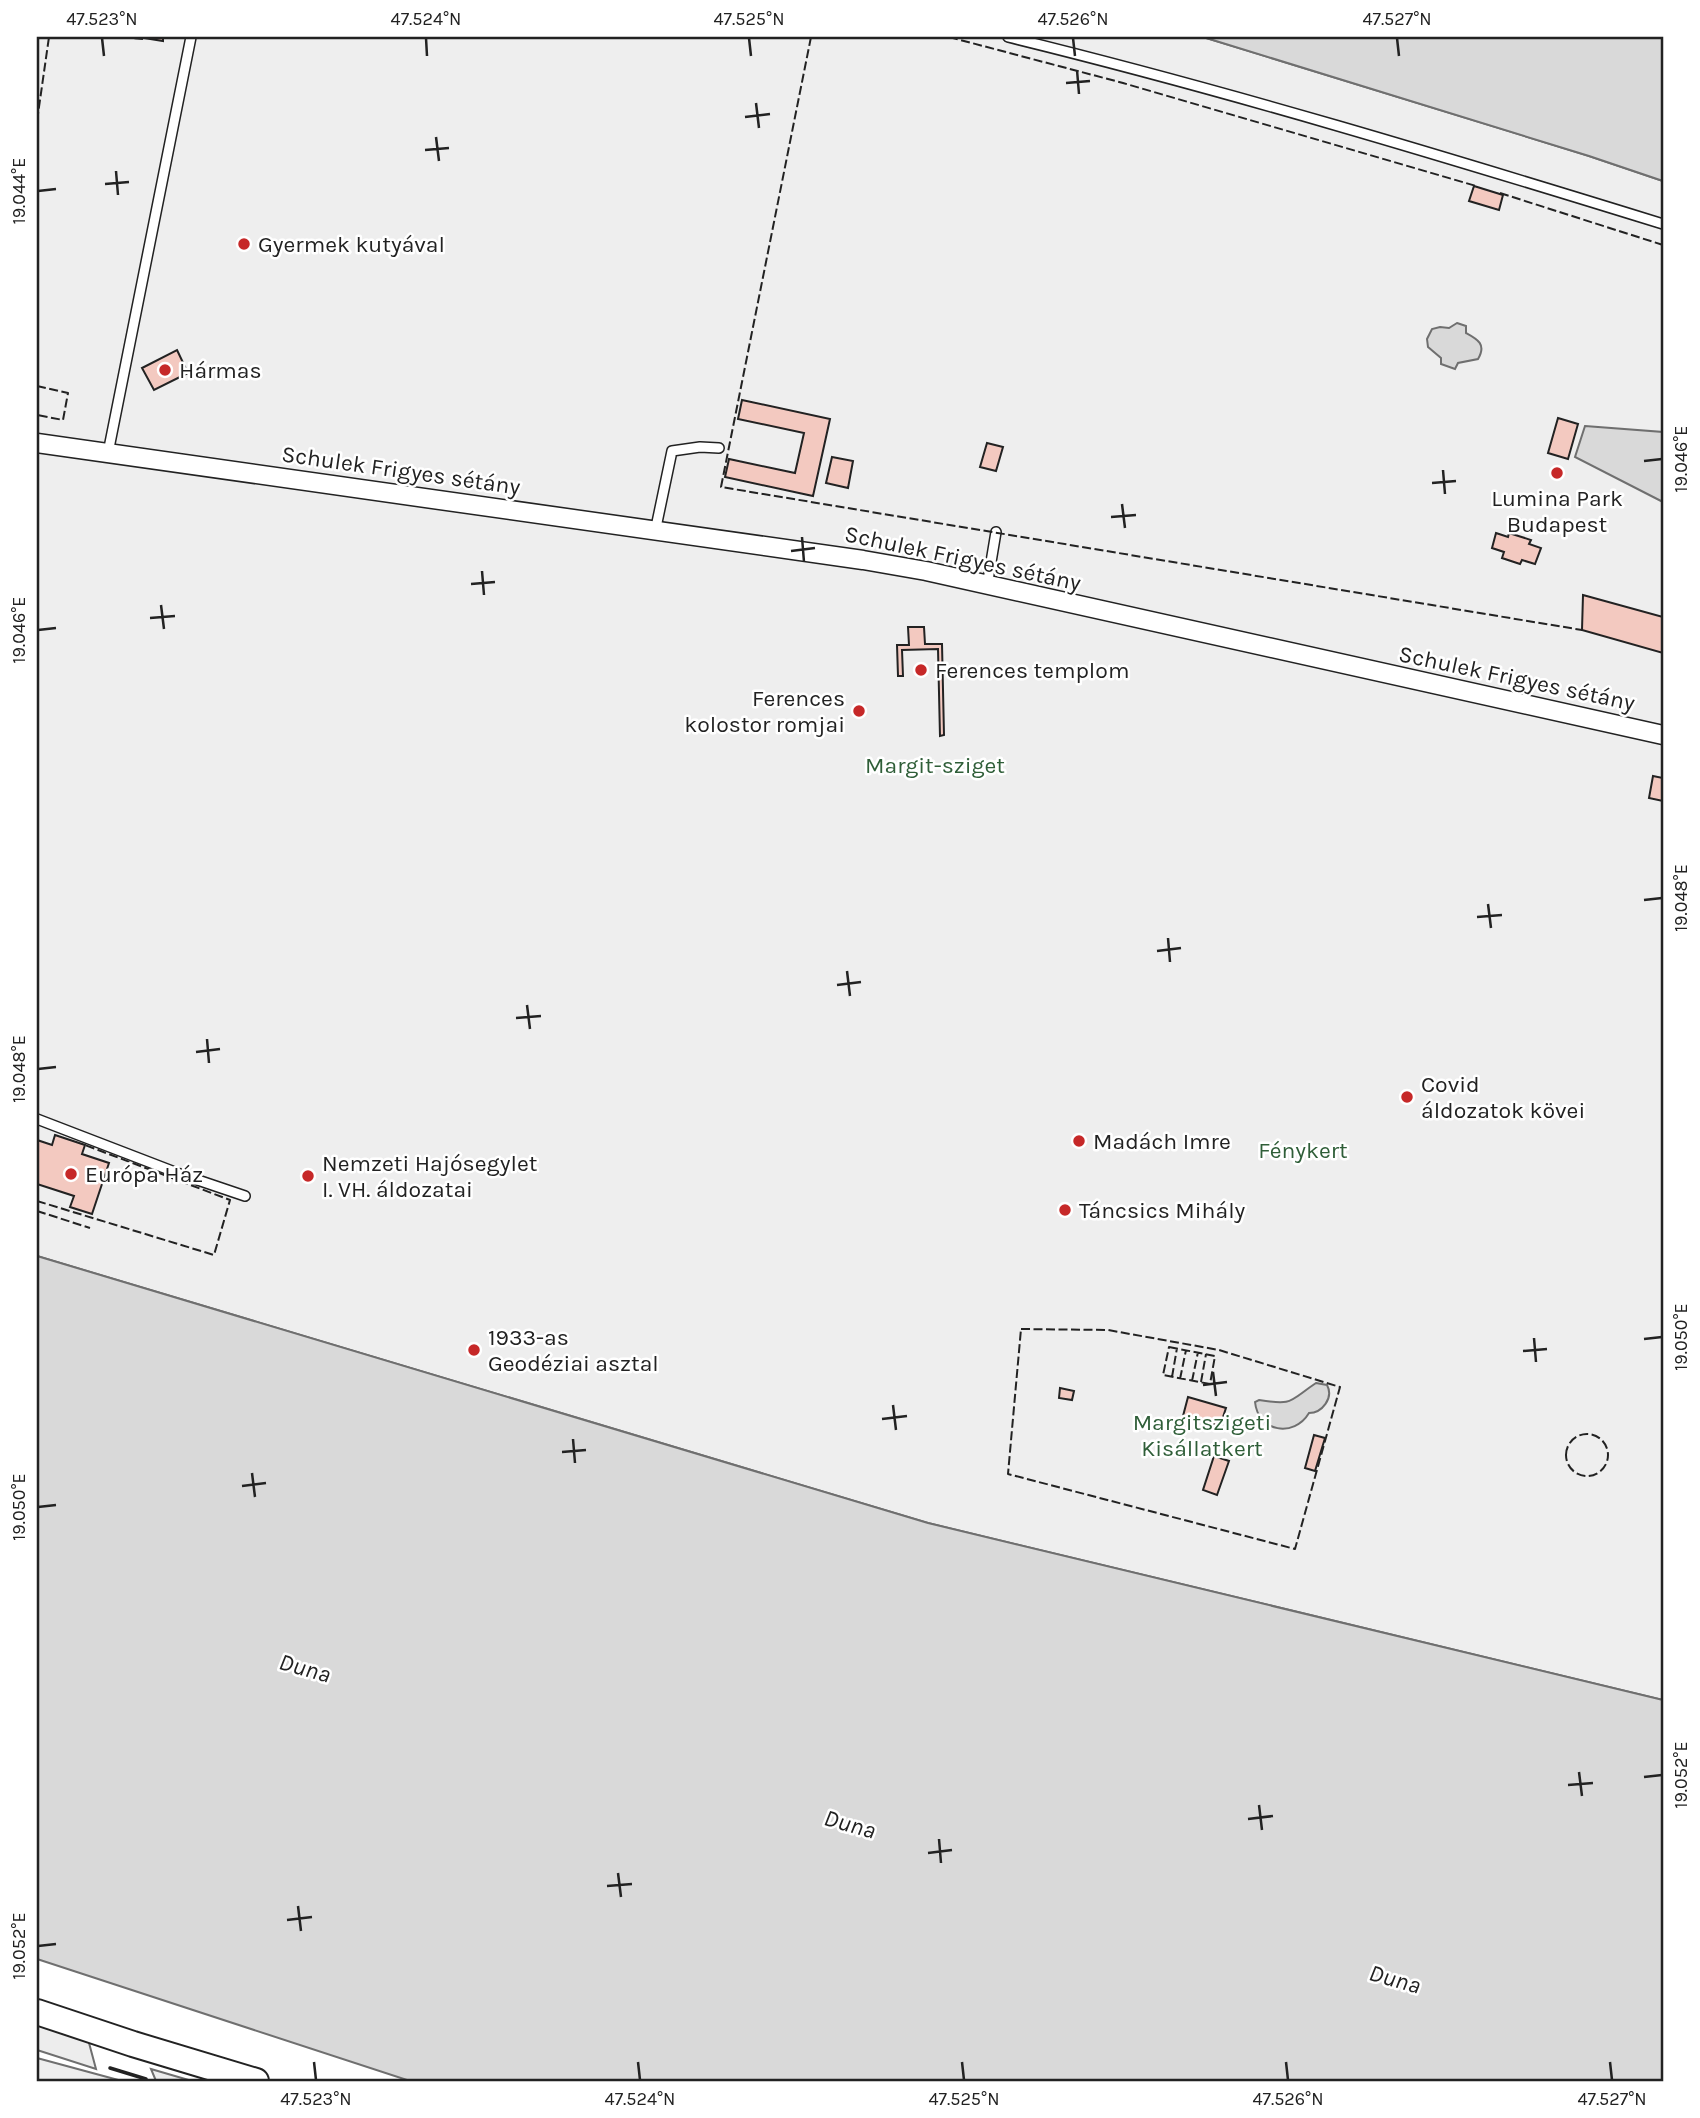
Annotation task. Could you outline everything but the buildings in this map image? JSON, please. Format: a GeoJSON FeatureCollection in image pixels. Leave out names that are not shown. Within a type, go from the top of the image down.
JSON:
{"type":"FeatureCollection","features":[{"type":"Feature","properties":{"kind":"main road"},"geometry":{"type":"LineString","coordinates":[[37,2012],[134,2045],[256,2081]]}},
{"type":"Feature","properties":{"kind":"street","name":"Schulek Frigyes sétány"},"geometry":{"type":"LineString","coordinates":[[37,443],[863,560],[1663,735]]}},
{"type":"Feature","properties":{"kind":"lane"},"geometry":{"type":"LineString","coordinates":[[108,453],[191,37]]}},
{"type":"Feature","properties":{"kind":"lane"},"geometry":{"type":"LineString","coordinates":[[1008,37],[1221,92],[1463,162],[1663,224]]}},
{"type":"Feature","properties":{"kind":"lane"},"geometry":{"type":"LineString","coordinates":[[655,532],[672,451],[700,447],[719,448]]}},
{"type":"Feature","properties":{"kind":"lane"},"geometry":{"type":"LineString","coordinates":[[987,586],[996,532]]}},
{"type":"Feature","properties":{"kind":"lane"},"geometry":{"type":"LineString","coordinates":[[37,1118],[180,1174],[245,1196]]}},
{"type":"Feature","properties":{"kind":"green space","name":"Margit-sziget"},"geometry":{"type":"Polygon","coordinates":[[[37,37],[1203,37],[1663,181],[1663,1700],[928,1523],[37,1256],[37,37]]]}},
{"type":"Feature","properties":{"kind":"green space"},"geometry":{"type":"Polygon","coordinates":[[[37,2058],[122,2081],[37,2081],[37,2058]]]}},
{"type":"Feature","properties":{"kind":"shaded area"},"geometry":{"type":"Polygon","coordinates":[[[37,2012],[85,2028],[96,2069],[37,2050],[37,2012]]]}},
{"type":"Feature","properties":{"kind":"shaded area"},"geometry":{"type":"Polygon","coordinates":[[[151,2069],[192,2081],[156,2081],[151,2069]]]}},
{"type":"Feature","properties":{"kind":"water"},"geometry":{"type":"Polygon","coordinates":[[[1203,37],[1663,37],[1663,181],[1589,156],[1203,37]]]}},
{"type":"Feature","properties":{"kind":"water"},"geometry":{"type":"Polygon","coordinates":[[[1457,323],[1466,326],[1466,333],[1477,340],[1481,346],[1481,354],[1478,359],[1458,363],[1455,369],[1441,364],[1441,358],[1428,347],[1427,339],[1432,329],[1449,328],[1457,323]]]}},
{"type":"Feature","properties":{"kind":"water"},"geometry":{"type":"Polygon","coordinates":[[[1585,426],[1663,432],[1663,502],[1575,457],[1585,426]]]}},
{"type":"Feature","properties":{"kind":"water","name":"Duna"},"geometry":{"type":"Polygon","coordinates":[[[37,1256],[928,1523],[1663,1700],[1663,2081],[410,2081],[37,1959],[37,1256]]]}},
{"type":"Feature","properties":{"kind":"water"},"geometry":{"type":"Polygon","coordinates":[[[1316,1383],[1327,1385],[1328,1400],[1322,1408],[1309,1413],[1295,1426],[1278,1428],[1269,1425],[1258,1412],[1255,1402],[1259,1400],[1285,1402],[1316,1383]]]}},
{"type":"Feature","properties":{"kind":"fence"},"geometry":{"type":"LineString","coordinates":[[37,121],[49,37]]}},
{"type":"Feature","properties":{"kind":"fence"},"geometry":{"type":"LineString","coordinates":[[122,37],[143,39]]}},
{"type":"Feature","properties":{"kind":"fence"},"geometry":{"type":"LineString","coordinates":[[811,37],[721,487],[1582,630]]}},
{"type":"Feature","properties":{"kind":"fence"},"geometry":{"type":"LineString","coordinates":[[949,37],[1123,83],[1476,186]]}},
{"type":"Feature","properties":{"kind":"fence"},"geometry":{"type":"LineString","coordinates":[[1500,193],[1663,245]]}},
{"type":"Feature","properties":{"kind":"fence"},"geometry":{"type":"LineString","coordinates":[[37,386],[68,393],[63,420],[37,415]]}},
{"type":"Feature","properties":{"kind":"fence"},"geometry":{"type":"LineString","coordinates":[[37,1201],[214,1255],[230,1200],[85,1145]]}},
{"type":"Feature","properties":{"kind":"fence"},"geometry":{"type":"LineString","coordinates":[[37,1211],[90,1228]]}},
{"type":"Feature","properties":{"kind":"fence"},"geometry":{"type":"LineString","coordinates":[[1021,1329],[1108,1330],[1219,1350],[1340,1387],[1295,1549],[1008,1474],[1021,1329]]}},
{"type":"Feature","properties":{"kind":"fence"},"geometry":{"type":"LineString","coordinates":[[1169,1347],[1215,1356],[1210,1384],[1163,1375],[1169,1347]]}},
{"type":"Feature","properties":{"kind":"fence"},"geometry":{"type":"LineString","coordinates":[[1172,1377],[1177,1348]]}},
{"type":"Feature","properties":{"kind":"fence"},"geometry":{"type":"LineString","coordinates":[[1180,1379],[1186,1350]]}},
{"type":"Feature","properties":{"kind":"fence"},"geometry":{"type":"LineString","coordinates":[[1192,1381],[1198,1352]]}},
{"type":"Feature","properties":{"kind":"fence"},"geometry":{"type":"LineString","coordinates":[[1201,1382],[1206,1354]]}},
{"type":"Feature","properties":{"kind":"fence"},"geometry":{"type":"LineString","coordinates":[[1587,1434],[1602,1440],[1608,1455],[1602,1470],[1587,1476],[1572,1470],[1566,1455],[1572,1440],[1587,1434]]}},
{"type":"Feature","properties":{"kind":"wall"},"geometry":{"type":"LineString","coordinates":[[110,2068],[146,2079]]}},
{"type":"Feature","properties":{"kind":"place","name":"Gyermek kutyával"},"geometry":{"type":"Point","coordinates":[244,244]}},
{"type":"Feature","properties":{"kind":"place","name":"Hármas"},"geometry":{"type":"Point","coordinates":[165,370]}},
{"type":"Feature","properties":{"kind":"place","name":"Lumina Park Budapest"},"geometry":{"type":"Point","coordinates":[1557,473]}},
{"type":"Feature","properties":{"kind":"place","name":"Ferences templom"},"geometry":{"type":"Point","coordinates":[921,670]}},
{"type":"Feature","properties":{"kind":"place","name":"Ferences kolostor romjai"},"geometry":{"type":"Point","coordinates":[859,711]}},
{"type":"Feature","properties":{"kind":"place","name":"Covid áldozatok kövei"},"geometry":{"type":"Point","coordinates":[1407,1097]}},
{"type":"Feature","properties":{"kind":"place","name":"Madách Imre"},"geometry":{"type":"Point","coordinates":[1079,1141]}},
{"type":"Feature","properties":{"kind":"place","name":"Európa Ház"},"geometry":{"type":"Point","coordinates":[71,1174]}},
{"type":"Feature","properties":{"kind":"place","name":"Nemzeti Hajósegylet I. VH. áldozatai"},"geometry":{"type":"Point","coordinates":[308,1176]}},
{"type":"Feature","properties":{"kind":"place","name":"Táncsics Mihály"},"geometry":{"type":"Point","coordinates":[1065,1210]}},
{"type":"Feature","properties":{"kind":"place","name":"1933-as Geodéziai asztal"},"geometry":{"type":"Point","coordinates":[474,1350]}},
{"type":"Feature","properties":{"kind":"park label","name":"Fénykert"},"geometry":{"type":"Point","coordinates":[1303,1150]}},
{"type":"Feature","properties":{"kind":"park label","name":"Margitszigeti Kisállatkert"},"geometry":{"type":"Point","coordinates":[1202,1435]}}]}
